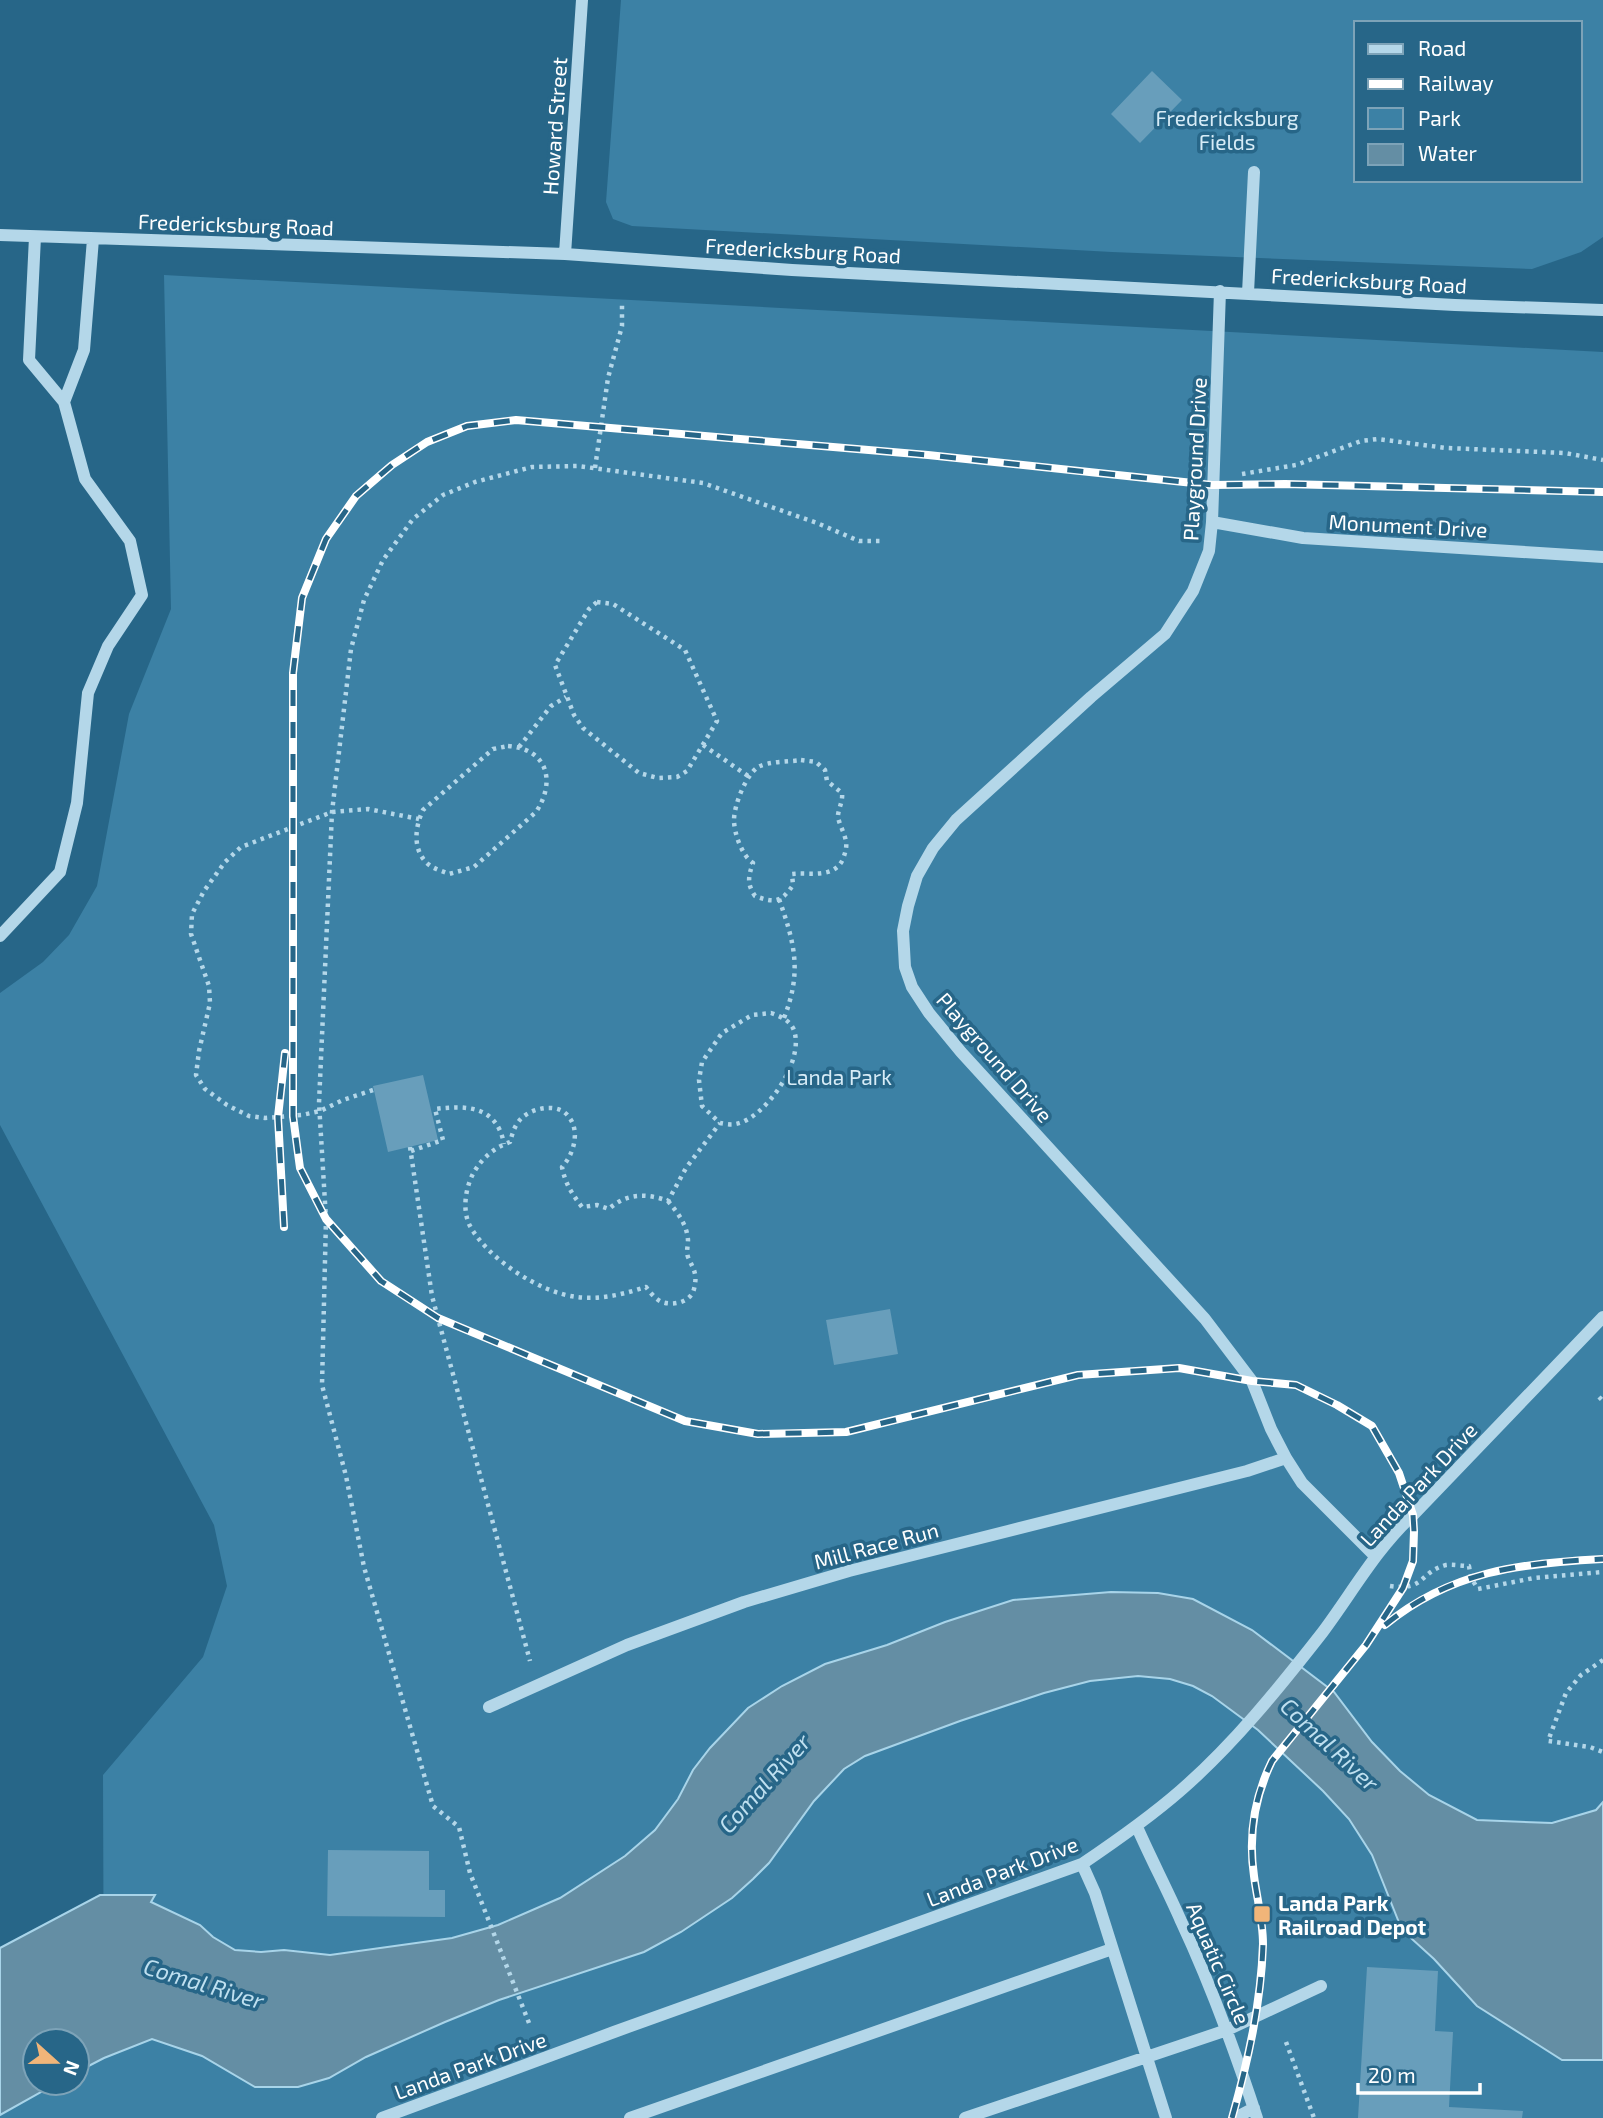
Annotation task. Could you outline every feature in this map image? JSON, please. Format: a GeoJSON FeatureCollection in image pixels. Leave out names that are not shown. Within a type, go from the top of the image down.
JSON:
{"type":"FeatureCollection","features":[{"type":"Feature","properties":{"kind":"street","name":"Howard Street"},"geometry":{"type":"LineString","coordinates":[[565,254],[582,0]]}},
{"type":"Feature","properties":{"kind":"street"},"geometry":{"type":"LineString","coordinates":[[1248,293],[1254,172]]}},
{"type":"Feature","properties":{"kind":"street","name":"Fredericksburg Road"},"geometry":{"type":"LineString","coordinates":[[0,236],[565,254],[792,270],[1455,305],[1603,310]]}},
{"type":"Feature","properties":{"kind":"street"},"geometry":{"type":"LineString","coordinates":[[0,936],[60,872],[77,803],[88,693],[108,646],[142,595],[130,541],[85,479],[64,402],[29,360],[35,237]]}},
{"type":"Feature","properties":{"kind":"street"},"geometry":{"type":"LineString","coordinates":[[64,402],[84,350],[93,239]]}},
{"type":"Feature","properties":{"kind":"street","name":"Playground Drive"},"geometry":{"type":"LineString","coordinates":[[1220,291],[1212,522],[1209,551],[1193,591],[1165,634],[1091,697],[956,820],[933,848],[917,876],[908,906],[903,931],[905,967],[912,987],[929,1013],[961,1052],[1205,1319],[1252,1381],[1271,1429],[1302,1483],[1375,1556]]}},
{"type":"Feature","properties":{"kind":"street","name":"Monument Drive"},"geometry":{"type":"LineString","coordinates":[[1212,522],[1303,538],[1603,557]]}},
{"type":"Feature","properties":{"kind":"street","name":"Landa Park Drive"},"geometry":{"type":"LineString","coordinates":[[382,2118],[1082,1864],[1137,1827],[1182,1789],[1240,1732],[1321,1634],[1394,1533],[1603,1317]]}},
{"type":"Feature","properties":{"kind":"street","name":"Mill Race Run"},"geometry":{"type":"LineString","coordinates":[[489,1707],[627,1646],[744,1602],[863,1568],[1247,1471],[1286,1458]]}},
{"type":"Feature","properties":{"kind":"street","name":"Aquatic Circle"},"geometry":{"type":"LineString","coordinates":[[1137,1827],[1181,1920],[1227,2030],[1255,2113]]}},
{"type":"Feature","properties":{"kind":"street"},"geometry":{"type":"LineString","coordinates":[[1082,1864],[1095,1893],[1166,2118]]}},
{"type":"Feature","properties":{"kind":"street"},"geometry":{"type":"LineString","coordinates":[[630,2118],[1112,1949]]}},
{"type":"Feature","properties":{"kind":"street"},"geometry":{"type":"LineString","coordinates":[[965,2118],[1227,2030],[1321,1986]]}},
{"type":"Feature","properties":{"kind":"street"},"geometry":{"type":"LineString","coordinates":[[1235,2118],[1255,2113]]}},
{"type":"Feature","properties":{"kind":"path"},"geometry":{"type":"LineString","coordinates":[[595,468],[608,378],[622,326],[622,305]]}},
{"type":"Feature","properties":{"kind":"path"},"geometry":{"type":"LineString","coordinates":[[1242,474],[1296,465],[1361,441],[1378,439],[1446,448],[1565,453],[1603,460]]}},
{"type":"Feature","properties":{"kind":"path"},"geometry":{"type":"LineString","coordinates":[[529,2023],[470,1873],[459,1827],[433,1806],[363,1567],[346,1476],[322,1385],[326,1219],[320,1111],[332,812],[351,649],[363,600],[383,560],[413,519],[443,495],[475,482],[532,467],[578,466],[703,483],[817,523],[859,541],[883,541]]}},
{"type":"Feature","properties":{"kind":"path"},"geometry":{"type":"LineString","coordinates":[[597,602],[613,604],[685,650],[716,721],[702,745],[687,771],[677,777],[658,778],[639,773],[583,728],[574,715],[555,665],[589,609],[597,602]]}},
{"type":"Feature","properties":{"kind":"path"},"geometry":{"type":"LineString","coordinates":[[519,747],[551,706],[566,696]]}},
{"type":"Feature","properties":{"kind":"path"},"geometry":{"type":"LineString","coordinates":[[702,745],[748,776]]}},
{"type":"Feature","properties":{"kind":"path"},"geometry":{"type":"LineString","coordinates":[[519,747],[531,753],[544,766],[547,790],[536,812],[474,867],[449,874],[429,865],[418,849],[416,836],[419,819],[423,810],[494,749],[519,747]]}},
{"type":"Feature","properties":{"kind":"path"},"geometry":{"type":"LineString","coordinates":[[801,760],[816,762],[825,770],[827,780],[842,793],[843,801],[838,817],[847,845],[836,869],[826,873],[792,874],[793,885],[782,898],[774,901],[755,896],[748,886],[753,863],[747,859],[736,832],[734,818],[748,776],[760,765],[801,760]]}},
{"type":"Feature","properties":{"kind":"path"},"geometry":{"type":"LineString","coordinates":[[373,1090],[320,1111],[265,1118],[249,1116],[205,1089],[196,1075],[210,1003],[209,986],[191,934],[192,914],[204,891],[225,862],[241,847],[332,812],[368,808],[419,819]]}},
{"type":"Feature","properties":{"kind":"path"},"geometry":{"type":"LineString","coordinates":[[779,899],[792,937],[795,978],[792,999],[784,1018]]}},
{"type":"Feature","properties":{"kind":"path"},"geometry":{"type":"LineString","coordinates":[[771,1013],[784,1018],[793,1028],[796,1042],[790,1071],[763,1107],[739,1124],[720,1123],[702,1106],[699,1080],[702,1062],[722,1033],[737,1022],[752,1015],[771,1013]]}},
{"type":"Feature","properties":{"kind":"path"},"geometry":{"type":"LineString","coordinates":[[504,1144],[502,1134],[493,1119],[468,1107],[453,1107],[435,1109],[443,1140],[410,1149],[432,1296],[537,1686]]}},
{"type":"Feature","properties":{"kind":"path"},"geometry":{"type":"LineString","coordinates":[[541,1108],[564,1112],[574,1129],[575,1142],[573,1151],[562,1167],[565,1180],[582,1207],[597,1205],[609,1209],[618,1200],[646,1195],[668,1201],[679,1215],[688,1238],[686,1255],[693,1265],[695,1275],[692,1296],[685,1300],[664,1303],[656,1299],[646,1287],[625,1294],[578,1297],[535,1285],[511,1269],[469,1224],[466,1210],[470,1179],[479,1163],[489,1152],[504,1144],[510,1142],[519,1120],[528,1113],[541,1108]]}},
{"type":"Feature","properties":{"kind":"path"},"geometry":{"type":"LineString","coordinates":[[668,1201],[686,1168],[720,1123]]}},
{"type":"Feature","properties":{"kind":"path"},"geometry":{"type":"LineString","coordinates":[[1390,1586],[1404,1588],[1418,1585],[1430,1573],[1448,1565],[1469,1566],[1471,1578],[1478,1589],[1534,1578],[1603,1572]]}},
{"type":"Feature","properties":{"kind":"path"},"geometry":{"type":"LineString","coordinates":[[1603,1660],[1581,1675],[1566,1693],[1548,1741],[1590,1746],[1603,1752]]}},
{"type":"Feature","properties":{"kind":"path"},"geometry":{"type":"LineString","coordinates":[[1286,2042],[1314,2118]]}},
{"type":"Feature","properties":{"kind":"green space","name":"Fredericksburg Fields"},"geometry":{"type":"Polygon","coordinates":[[[621,0],[1603,0],[1603,237],[1581,252],[1532,269],[1112,252],[632,226],[613,219],[606,202],[621,0]]]}},
{"type":"Feature","properties":{"kind":"green space","name":"Landa Park"},"geometry":{"type":"Polygon","coordinates":[[[164,275],[1603,352],[1603,2118],[0,2118],[0,2115],[32,2097],[91,2097],[91,2064],[104,2057],[103,1775],[203,1657],[227,1586],[214,1525],[0,1125],[0,993],[43,962],[69,935],[97,886],[129,714],[171,609],[164,275]]]}},
{"type":"Feature","properties":{"kind":"water","name":"Comal River"},"geometry":{"type":"Polygon","coordinates":[[[1111,1592],[1158,1593],[1193,1599],[1252,1630],[1334,1692],[1372,1742],[1400,1771],[1429,1795],[1477,1820],[1552,1823],[1596,1810],[1603,1802],[1603,2060],[1562,2060],[1477,2006],[1434,1959],[1402,1930],[1372,1855],[1349,1819],[1323,1791],[1258,1730],[1212,1696],[1193,1686],[1170,1679],[1138,1676],[1090,1681],[1044,1693],[865,1756],[844,1769],[814,1801],[769,1863],[753,1879],[732,1898],[681,1932],[644,1952],[499,2000],[445,2022],[366,2057],[329,2078],[298,2087],[255,2087],[202,2056],[152,2039],[91,2065],[91,2027],[21,2027],[21,2097],[32,2097],[0,2115],[0,1948],[100,1895],[155,1895],[151,1902],[200,1925],[213,1937],[235,1950],[261,1952],[284,1950],[330,1955],[452,1938],[498,1925],[560,1898],[625,1856],[655,1830],[710,1748],[748,1708],[782,1686],[825,1664],[1013,1600],[1111,1592]]]}},
{"type":"Feature","properties":{"kind":"building"},"geometry":{"type":"Polygon","coordinates":[[[1152,71],[1182,100],[1140,143],[1111,114],[1152,71]]]}},
{"type":"Feature","properties":{"kind":"building"},"geometry":{"type":"Polygon","coordinates":[[[423,1075],[438,1140],[388,1152],[373,1086],[423,1075]]]}},
{"type":"Feature","properties":{"kind":"building"},"geometry":{"type":"Polygon","coordinates":[[[890,1309],[898,1354],[834,1365],[826,1320],[890,1309]]]}},
{"type":"Feature","properties":{"kind":"building"},"geometry":{"type":"Polygon","coordinates":[[[328,1850],[429,1851],[429,1890],[445,1890],[445,1917],[327,1916],[328,1850]]]}},
{"type":"Feature","properties":{"kind":"building"},"geometry":{"type":"Polygon","coordinates":[[[1367,1967],[1438,1971],[1435,2031],[1453,2032],[1449,2107],[1523,2111],[1522,2118],[1358,2118],[1367,1967]]]}},
{"type":"Feature","properties":{"kind":"railway"},"geometry":{"type":"LineString","coordinates":[[1232,2118],[1253,2032],[1262,1966],[1263,1935],[1252,1861],[1252,1831],[1261,1789],[1272,1761],[1366,1645],[1403,1588],[1413,1561],[1413,1515],[1399,1473],[1372,1426],[1296,1385],[1252,1381],[1179,1368],[1078,1375],[846,1432],[758,1434],[685,1421],[438,1318],[381,1281],[326,1219],[300,1168],[293,1116],[293,673],[302,598],[326,539],[356,496],[392,465],[427,442],[467,426],[516,420],[928,455],[1212,485],[1285,484],[1603,492]]}},
{"type":"Feature","properties":{"kind":"railway"},"geometry":{"type":"LineString","coordinates":[[284,1227],[278,1117],[285,1053]]}},
{"type":"Feature","properties":{"kind":"railway"},"geometry":{"type":"LineString","coordinates":[[1385,1625],[1435,1592],[1461,1581],[1515,1567],[1603,1559]]}},
{"type":"Feature","properties":{"kind":"place","name":"Landa Park Railroad Depot"},"geometry":{"type":"Point","coordinates":[1262,1914]}}]}
